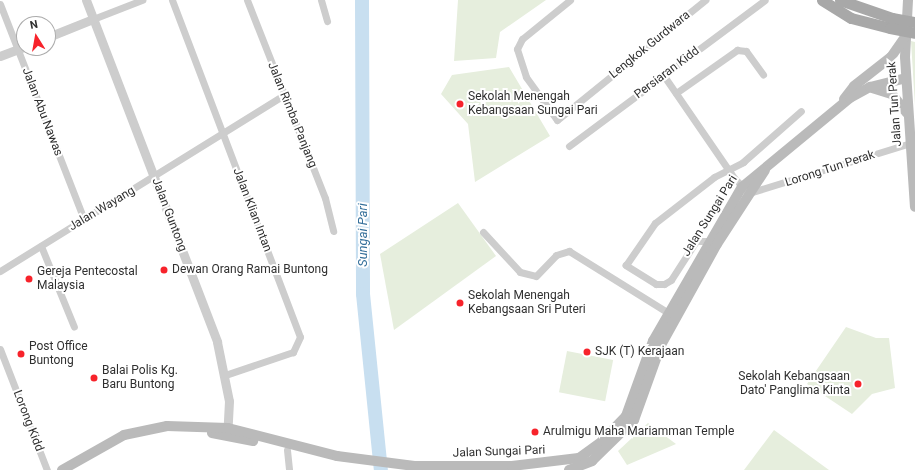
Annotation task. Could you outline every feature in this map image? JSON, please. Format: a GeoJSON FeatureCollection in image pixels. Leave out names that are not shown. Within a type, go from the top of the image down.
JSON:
{"type":"FeatureCollection","features":[{"type":"Feature","properties":{"kind":"main road"},"geometry":{"type":"LineString","coordinates":[[822,0],[852,18],[891,23],[915,22]]}},
{"type":"Feature","properties":{"kind":"main road"},"geometry":{"type":"LineString","coordinates":[[839,107],[854,86],[891,57],[910,35],[891,23],[840,0]]}},
{"type":"Feature","properties":{"kind":"main road","name":"Jalan Tun Perak"},"geometry":{"type":"LineString","coordinates":[[908,0],[910,35],[906,78],[915,207]]}},
{"type":"Feature","properties":{"kind":"main road","name":"Jalan Sungai Pari"},"geometry":{"type":"LineString","coordinates":[[62,470],[137,431],[167,426],[228,431],[336,458],[414,466],[474,468],[560,463],[587,453],[626,416],[647,372],[683,288],[709,241],[745,190],[780,154],[839,107],[870,88],[906,78]]}},
{"type":"Feature","properties":{"kind":"main road"},"geometry":{"type":"LineString","coordinates":[[870,88],[892,94],[909,117]]}},
{"type":"Feature","properties":{"kind":"main road","name":"Jalan Sungai Pari"},"geometry":{"type":"LineString","coordinates":[[672,315],[745,190]]}},
{"type":"Feature","properties":{"kind":"main road","name":"Jalan Sungai Pari"},"geometry":{"type":"LineString","coordinates":[[569,470],[592,461],[626,430],[634,420],[647,372]]}},
{"type":"Feature","properties":{"kind":"main road","name":"Jalan Sungai Pari"},"geometry":{"type":"LineString","coordinates":[[75,470],[114,446],[144,435],[193,430],[228,431],[287,450],[400,470]]}},
{"type":"Feature","properties":{"kind":"street","name":"Jalan Guntong"},"geometry":{"type":"LineString","coordinates":[[86,0],[217,342],[225,375],[228,431]]}},
{"type":"Feature","properties":{"kind":"street"},"geometry":{"type":"LineString","coordinates":[[56,34],[142,0]]}},
{"type":"Feature","properties":{"kind":"street","name":"Jalan Klian Intan"},"geometry":{"type":"LineString","coordinates":[[172,0],[300,337],[293,352],[225,375]]}},
{"type":"Feature","properties":{"kind":"street","name":"Jalan Rimba Panjang"},"geometry":{"type":"LineString","coordinates":[[247,0],[325,198],[333,231]]}},
{"type":"Feature","properties":{"kind":"street"},"geometry":{"type":"LineString","coordinates":[[321,0],[327,21]]}},
{"type":"Feature","properties":{"kind":"street","name":"Lengkok Gurdwara"},"geometry":{"type":"LineString","coordinates":[[570,0],[522,39],[517,49],[518,60],[535,91],[557,120],[705,0]]}},
{"type":"Feature","properties":{"kind":"street","name":"Persiaran Kidd"},"geometry":{"type":"LineString","coordinates":[[569,146],[765,0]]}},
{"type":"Feature","properties":{"kind":"street","name":"Jalan Abu Nawas"},"geometry":{"type":"LineString","coordinates":[[0,4],[16,38]]}},
{"type":"Feature","properties":{"kind":"street"},"geometry":{"type":"LineString","coordinates":[[0,56],[16,50]]}},
{"type":"Feature","properties":{"kind":"street"},"geometry":{"type":"LineString","coordinates":[[676,93],[737,50],[746,51],[763,74]]}},
{"type":"Feature","properties":{"kind":"street","name":"Jalan Abu Nawas"},"geometry":{"type":"LineString","coordinates":[[24,56],[84,220]]}},
{"type":"Feature","properties":{"kind":"street"},"geometry":{"type":"LineString","coordinates":[[664,76],[728,170],[745,190]]}},
{"type":"Feature","properties":{"kind":"street","name":"Jalan Wayang"},"geometry":{"type":"LineString","coordinates":[[0,271],[154,178],[284,95]]}},
{"type":"Feature","properties":{"kind":"street"},"geometry":{"type":"LineString","coordinates":[[709,241],[696,241],[671,280],[656,284],[626,265],[655,223],[728,170],[743,162],[801,111]]}},
{"type":"Feature","properties":{"kind":"street","name":"Lorong Tun Perak"},"geometry":{"type":"LineString","coordinates":[[745,190],[911,143]]}},
{"type":"Feature","properties":{"kind":"street"},"geometry":{"type":"LineString","coordinates":[[483,232],[520,272],[536,276],[556,255],[569,251],[672,315]]}},
{"type":"Feature","properties":{"kind":"street"},"geometry":{"type":"LineString","coordinates":[[41,246],[74,327]]}},
{"type":"Feature","properties":{"kind":"street"},"geometry":{"type":"LineString","coordinates":[[671,280],[683,288]]}},
{"type":"Feature","properties":{"kind":"street","name":"Lorong Kidd"},"geometry":{"type":"LineString","coordinates":[[0,349],[47,470]]}},
{"type":"Feature","properties":{"kind":"street"},"geometry":{"type":"LineString","coordinates":[[287,450],[289,470]]}},
{"type":"Feature","properties":{"kind":"green space"},"geometry":{"type":"Polygon","coordinates":[[[458,0],[546,0],[500,32],[496,58],[454,61],[458,0]]]}},
{"type":"Feature","properties":{"kind":"green space"},"geometry":{"type":"Polygon","coordinates":[[[911,41],[915,42],[915,106],[911,41]]]}},
{"type":"Feature","properties":{"kind":"green space"},"geometry":{"type":"Polygon","coordinates":[[[509,67],[550,136],[475,182],[468,124],[441,94],[452,75],[509,67]]]}},
{"type":"Feature","properties":{"kind":"green space"},"geometry":{"type":"Polygon","coordinates":[[[458,203],[496,256],[394,330],[380,254],[458,203]]]}},
{"type":"Feature","properties":{"kind":"green space"},"geometry":{"type":"Polygon","coordinates":[[[846,327],[876,338],[889,338],[895,388],[872,394],[852,414],[807,384],[846,327]]]}},
{"type":"Feature","properties":{"kind":"green space"},"geometry":{"type":"Polygon","coordinates":[[[567,351],[613,360],[605,401],[559,392],[567,351]]]}},
{"type":"Feature","properties":{"kind":"green space"},"geometry":{"type":"Polygon","coordinates":[[[648,423],[676,444],[627,465],[618,451],[648,423]]]}},
{"type":"Feature","properties":{"kind":"green space"},"geometry":{"type":"Polygon","coordinates":[[[774,430],[829,470],[744,470],[774,430]]]}},
{"type":"Feature","properties":{"kind":"waterway","name":"Sungai Pari"},"geometry":{"type":"LineString","coordinates":[[362,0],[363,294],[381,470]]}},
{"type":"Feature","properties":{"kind":"place","name":"Sekolah Menengah Kebangsaan Sungai Pari"},"geometry":{"type":"Point","coordinates":[460,104]}},
{"type":"Feature","properties":{"kind":"place","name":"Dewan Orang Ramai Buntong"},"geometry":{"type":"Point","coordinates":[164,270]}},
{"type":"Feature","properties":{"kind":"place","name":"Gereja Pentecostal Malaysia"},"geometry":{"type":"Point","coordinates":[29,279]}},
{"type":"Feature","properties":{"kind":"place","name":"Sekolah Menengah Kebangsaan Sri Puteri"},"geometry":{"type":"Point","coordinates":[460,303]}},
{"type":"Feature","properties":{"kind":"place","name":"SJK (T) Kerajaan"},"geometry":{"type":"Point","coordinates":[587,352]}},
{"type":"Feature","properties":{"kind":"place","name":"Post Office Buntong"},"geometry":{"type":"Point","coordinates":[21,354]}},
{"type":"Feature","properties":{"kind":"place","name":"Balai Polis Kg. Baru Buntong"},"geometry":{"type":"Point","coordinates":[94,378]}},
{"type":"Feature","properties":{"kind":"place","name":"Sekolah Kebangsaan Dato' Panglima Kinta"},"geometry":{"type":"Point","coordinates":[858,384]}},
{"type":"Feature","properties":{"kind":"place","name":"Arulmigu Maha Mariamman Temple"},"geometry":{"type":"Point","coordinates":[535,432]}}]}
